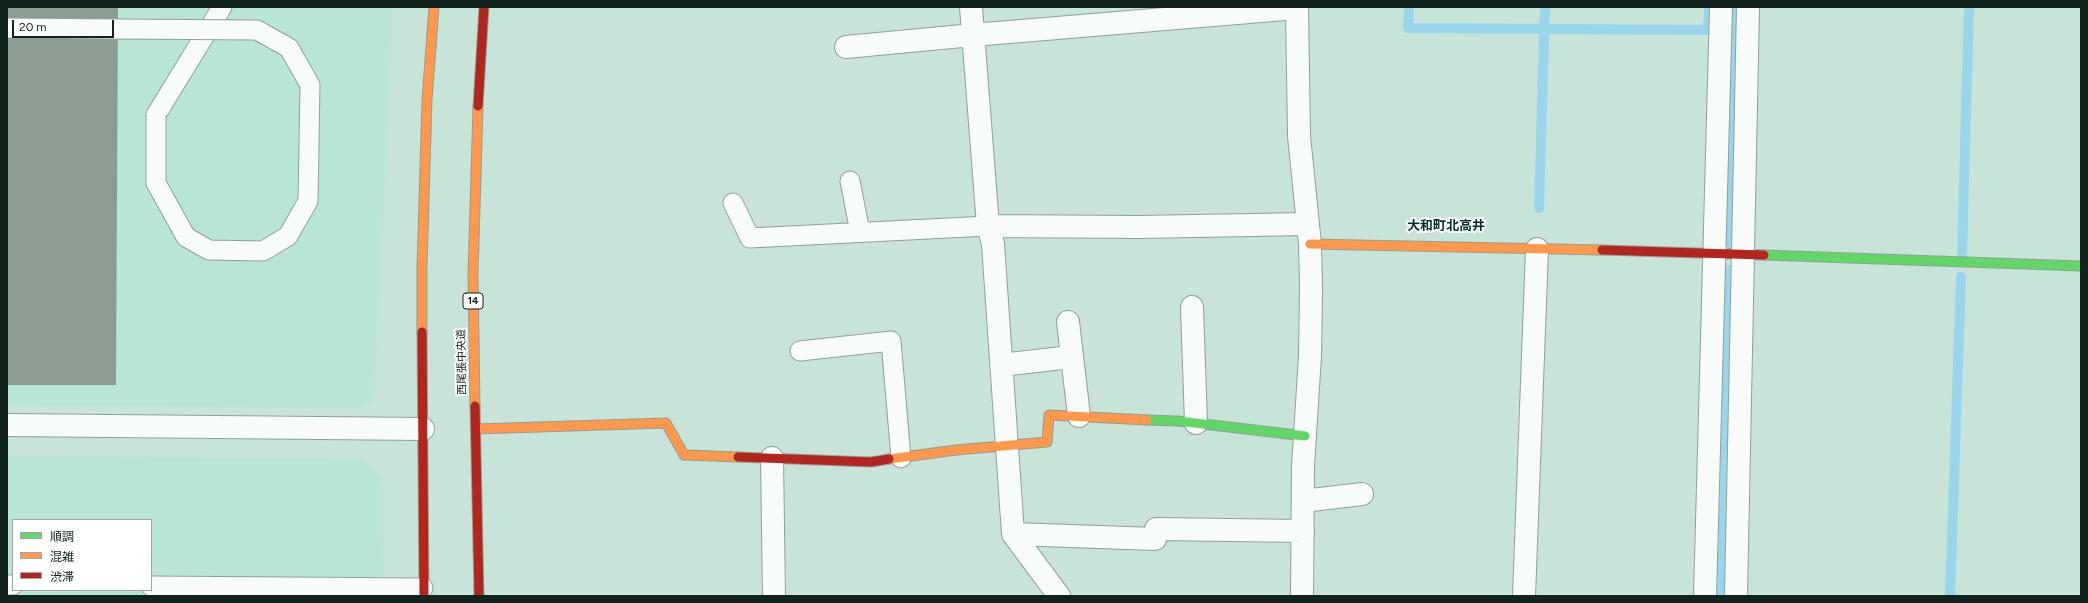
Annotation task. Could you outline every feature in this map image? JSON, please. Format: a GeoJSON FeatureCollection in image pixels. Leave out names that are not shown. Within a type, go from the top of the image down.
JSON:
{"type":"FeatureCollection","features":[{"type":"Feature","properties":{"kind":"street"},"geometry":{"type":"LineString","coordinates":[[424,592],[422,259],[427,100],[434,7]]}},
{"type":"Feature","properties":{"kind":"street","name":"西尾張中央道"},"geometry":{"type":"LineString","coordinates":[[479,596],[473,275],[477,116],[484,7]]}},
{"type":"Feature","properties":{"kind":"street"},"geometry":{"type":"LineString","coordinates":[[971,7],[988,226],[993,244],[1013,534],[1059,596]]}},
{"type":"Feature","properties":{"kind":"street"},"geometry":{"type":"LineString","coordinates":[[1705,596],[1722,7]]}},
{"type":"Feature","properties":{"kind":"street"},"geometry":{"type":"LineString","coordinates":[[1736,596],[1748,7]]}},
{"type":"Feature","properties":{"kind":"street"},"geometry":{"type":"LineString","coordinates":[[846,47],[1297,8],[1299,136],[1309,234],[1310,356],[1305,436],[1302,596]]}},
{"type":"Feature","properties":{"kind":"street"},"geometry":{"type":"LineString","coordinates":[[988,226],[1138,227],[1309,234],[1537,249],[1716,253],[2081,266]]}},
{"type":"Feature","properties":{"kind":"street"},"geometry":{"type":"LineString","coordinates":[[1524,596],[1537,249]]}},
{"type":"Feature","properties":{"kind":"street"},"geometry":{"type":"LineString","coordinates":[[1192,307],[1196,423]]}},
{"type":"Feature","properties":{"kind":"street"},"geometry":{"type":"LineString","coordinates":[[1068,322],[1070,357],[1079,416]]}},
{"type":"Feature","properties":{"kind":"street"},"geometry":{"type":"LineString","coordinates":[[1001,365],[1070,357]]}},
{"type":"Feature","properties":{"kind":"street"},"geometry":{"type":"LineString","coordinates":[[475,429],[666,423],[684,455],[871,462],[1007,444],[1047,442],[1049,415],[1196,423],[1305,436]]}},
{"type":"Feature","properties":{"kind":"street"},"geometry":{"type":"LineString","coordinates":[[7,425],[422,429]]}},
{"type":"Feature","properties":{"kind":"street"},"geometry":{"type":"LineString","coordinates":[[772,458],[774,596]]}},
{"type":"Feature","properties":{"kind":"street"},"geometry":{"type":"LineString","coordinates":[[1303,501],[1362,494]]}},
{"type":"Feature","properties":{"kind":"street"},"geometry":{"type":"LineString","coordinates":[[1013,534],[1155,539],[1156,529],[1303,532]]}},
{"type":"Feature","properties":{"kind":"lane"},"geometry":{"type":"LineString","coordinates":[[7,28],[118,29],[258,30],[288,48],[310,85],[308,201],[288,236],[263,251],[209,250],[186,237],[156,183],[156,115],[222,7]]}},
{"type":"Feature","properties":{"kind":"lane"},"geometry":{"type":"LineString","coordinates":[[850,182],[860,232]]}},
{"type":"Feature","properties":{"kind":"lane"},"geometry":{"type":"LineString","coordinates":[[733,203],[750,238],[988,226]]}},
{"type":"Feature","properties":{"kind":"lane"},"geometry":{"type":"LineString","coordinates":[[800,351],[891,342],[901,458]]}},
{"type":"Feature","properties":{"kind":"lane"},"geometry":{"type":"LineString","coordinates":[[152,586],[424,592]]}},
{"type":"Feature","properties":{"kind":"shaded area"},"geometry":{"type":"Polygon","coordinates":[[[7,7],[393,7],[374,398],[361,408],[7,406],[7,7]]]}},
{"type":"Feature","properties":{"kind":"shaded area"},"geometry":{"type":"Polygon","coordinates":[[[7,456],[361,458],[382,478],[384,596],[7,596],[7,456]]]}},
{"type":"Feature","properties":{"kind":"building"},"geometry":{"type":"Polygon","coordinates":[[[7,7],[118,7],[116,385],[7,385],[7,7]]]}},
{"type":"Feature","properties":{"kind":"waterway"},"geometry":{"type":"LineString","coordinates":[[1409,7],[1408,28],[1708,30],[1709,7]]}},
{"type":"Feature","properties":{"kind":"waterway"},"geometry":{"type":"LineString","coordinates":[[1539,208],[1545,7]]}},
{"type":"Feature","properties":{"kind":"waterway"},"geometry":{"type":"LineString","coordinates":[[1731,244],[1737,7]]}},
{"type":"Feature","properties":{"kind":"waterway"},"geometry":{"type":"LineString","coordinates":[[1962,253],[1969,7]]}},
{"type":"Feature","properties":{"kind":"waterway"},"geometry":{"type":"LineString","coordinates":[[1722,596],[1730,270]]}},
{"type":"Feature","properties":{"kind":"waterway"},"geometry":{"type":"LineString","coordinates":[[1950,596],[1961,277]]}},
{"type":"Feature","properties":{"kind":"traffic: fast"},"geometry":{"type":"LineString","coordinates":[[1764,255],[2081,266]]}},
{"type":"Feature","properties":{"kind":"traffic: fast"},"geometry":{"type":"LineString","coordinates":[[1147,420],[1178,421],[1305,436]]}},
{"type":"Feature","properties":{"kind":"traffic: slow"},"geometry":{"type":"LineString","coordinates":[[422,332],[422,267],[427,100],[434,7]]}},
{"type":"Feature","properties":{"kind":"traffic: slow"},"geometry":{"type":"LineString","coordinates":[[475,406],[473,275],[478,106]]}},
{"type":"Feature","properties":{"kind":"traffic: slow"},"geometry":{"type":"LineString","coordinates":[[1310,244],[1602,250]]}},
{"type":"Feature","properties":{"kind":"traffic: slow"},"geometry":{"type":"LineString","coordinates":[[889,459],[956,450],[1047,442],[1049,415],[1147,420]]}},
{"type":"Feature","properties":{"kind":"traffic: slow"},"geometry":{"type":"LineString","coordinates":[[475,429],[666,423],[684,455],[738,457]]}},
{"type":"Feature","properties":{"kind":"traffic: jam"},"geometry":{"type":"LineString","coordinates":[[478,106],[484,7]]}},
{"type":"Feature","properties":{"kind":"traffic: jam"},"geometry":{"type":"LineString","coordinates":[[1602,250],[1764,255]]}},
{"type":"Feature","properties":{"kind":"traffic: jam"},"geometry":{"type":"LineString","coordinates":[[422,332],[424,596]]}},
{"type":"Feature","properties":{"kind":"traffic: jam"},"geometry":{"type":"LineString","coordinates":[[475,406],[479,596]]}},
{"type":"Feature","properties":{"kind":"traffic: jam"},"geometry":{"type":"LineString","coordinates":[[738,457],[871,462],[889,459]]}},
{"type":"Feature","properties":{"kind":"district","name":"大和町北高井"},"geometry":{"type":"Point","coordinates":[1446,226]}}]}
